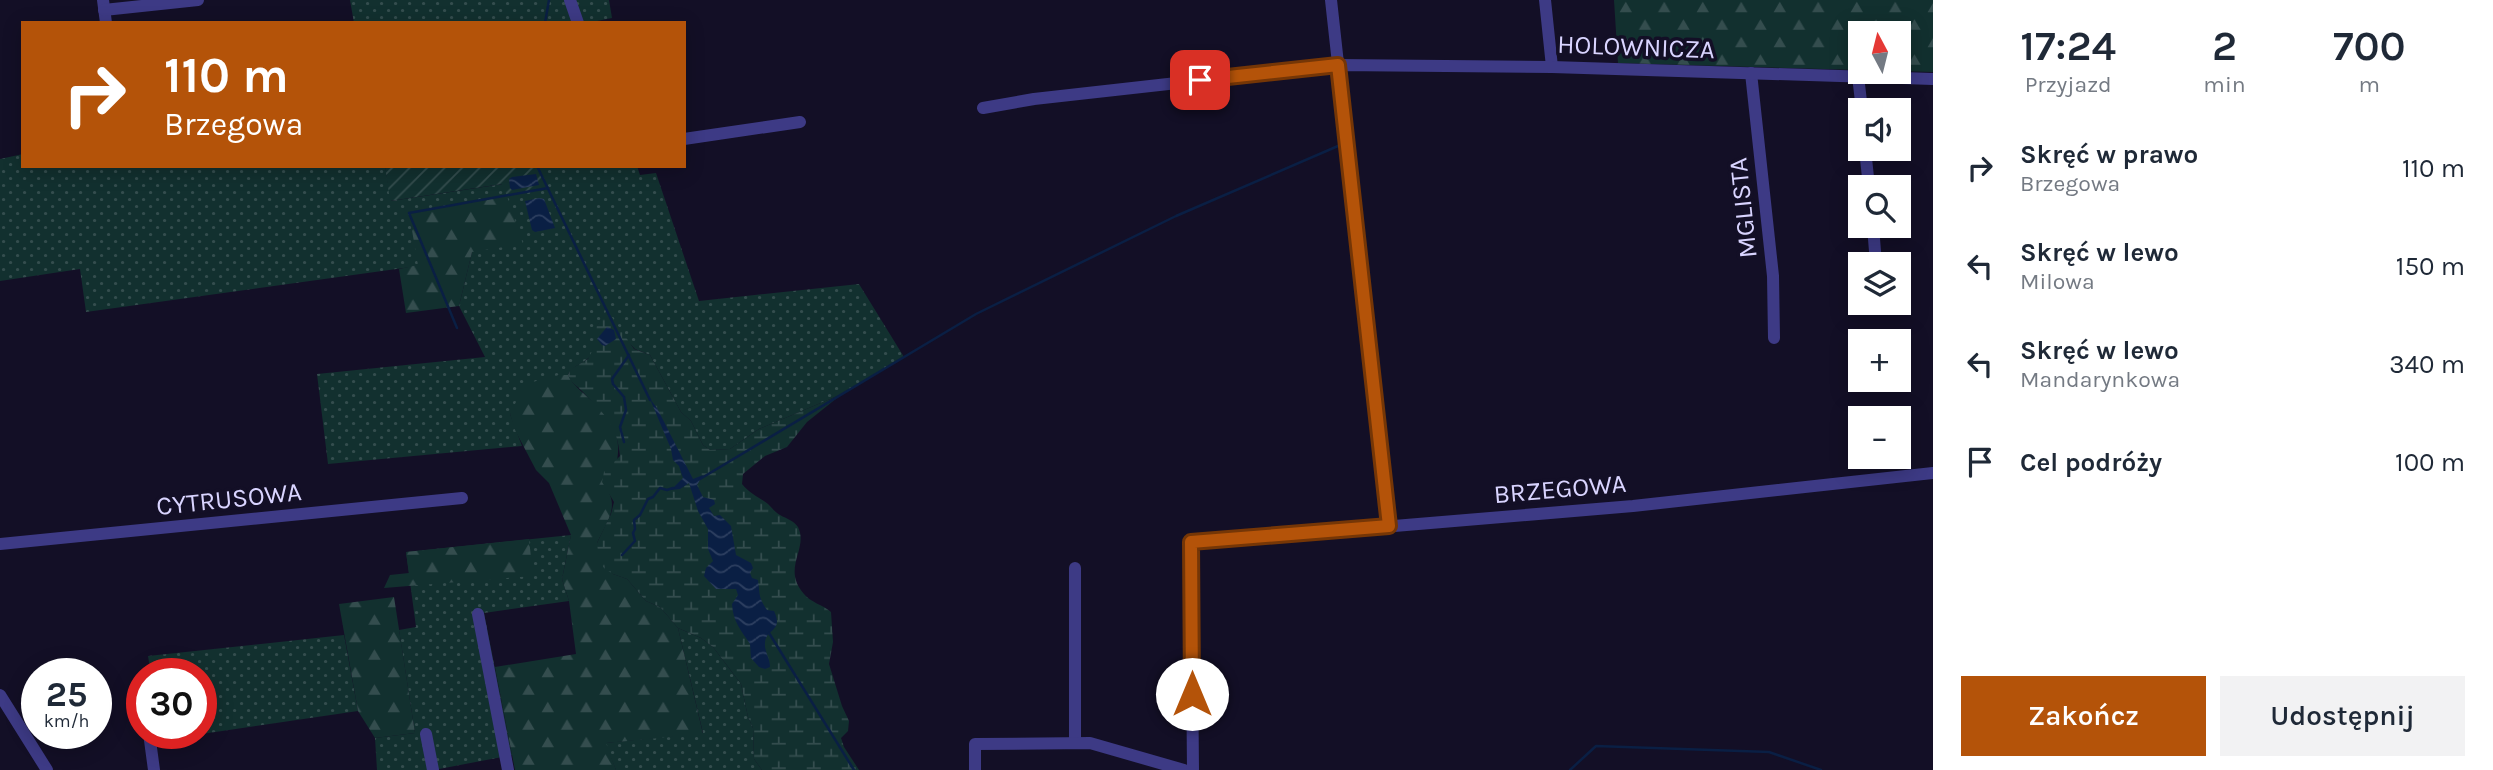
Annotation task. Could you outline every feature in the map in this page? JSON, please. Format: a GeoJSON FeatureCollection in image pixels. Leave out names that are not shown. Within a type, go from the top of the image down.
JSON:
{"type":"FeatureCollection","features":[{"type":"Feature","properties":{"kind":"street"},"geometry":{"type":"LineString","coordinates":[[104,11],[198,0]]}},
{"type":"Feature","properties":{"kind":"street"},"geometry":{"type":"LineString","coordinates":[[570,0],[577,21]]}},
{"type":"Feature","properties":{"kind":"street"},"geometry":{"type":"LineString","coordinates":[[1331,0],[1389,526]]}},
{"type":"Feature","properties":{"kind":"street"},"geometry":{"type":"LineString","coordinates":[[1545,0],[1552,67]]}},
{"type":"Feature","properties":{"kind":"street","name":"HOLOWNICZA"},"geometry":{"type":"LineString","coordinates":[[983,107],[1338,65],[1552,67],[1848,76]]}},
{"type":"Feature","properties":{"kind":"street","name":"MGLISTA"},"geometry":{"type":"LineString","coordinates":[[1751,73],[1773,276],[1774,338]]}},
{"type":"Feature","properties":{"kind":"street","name":"HOLOWNICZA"},"geometry":{"type":"LineString","coordinates":[[1911,78],[1933,79]]}},
{"type":"Feature","properties":{"kind":"street"},"geometry":{"type":"LineString","coordinates":[[686,139],[800,122]]}},
{"type":"Feature","properties":{"kind":"street","name":"BRZEGOWA"},"geometry":{"type":"LineString","coordinates":[[1193,770],[1191,542],[1633,506],[1933,473]]}},
{"type":"Feature","properties":{"kind":"street","name":"CYTRUSOWA"},"geometry":{"type":"LineString","coordinates":[[0,544],[462,498]]}},
{"type":"Feature","properties":{"kind":"street"},"geometry":{"type":"LineString","coordinates":[[1075,568],[1075,742]]}},
{"type":"Feature","properties":{"kind":"street"},"geometry":{"type":"LineString","coordinates":[[478,614],[508,770]]}},
{"type":"Feature","properties":{"kind":"street"},"geometry":{"type":"LineString","coordinates":[[0,695],[47,770]]}},
{"type":"Feature","properties":{"kind":"street"},"geometry":{"type":"LineString","coordinates":[[426,734],[433,770]]}},
{"type":"Feature","properties":{"kind":"street"},"geometry":{"type":"LineString","coordinates":[[975,770],[975,744],[1075,742],[1090,743],[1184,770]]}},
{"type":"Feature","properties":{"kind":"street"},"geometry":{"type":"LineString","coordinates":[[151,749],[154,770]]}},
{"type":"Feature","properties":{"kind":"green space"},"geometry":{"type":"Polygon","coordinates":[[[350,0],[609,0],[612,18],[597,21],[354,21],[350,0]]]}},
{"type":"Feature","properties":{"kind":"green space"},"geometry":{"type":"Polygon","coordinates":[[[1614,0],[1933,0],[1933,72],[1911,71],[1911,21],[1848,21],[1848,70],[1618,63],[1614,0]]]}},
{"type":"Feature","properties":{"kind":"green space"},"geometry":{"type":"Polygon","coordinates":[[[21,154],[21,168],[385,168],[391,201],[503,184],[548,188],[538,168],[638,168],[640,175],[656,173],[699,301],[859,284],[904,357],[842,394],[759,429],[730,449],[710,450],[703,445],[691,421],[681,412],[650,355],[635,349],[605,317],[596,329],[590,356],[568,375],[559,375],[510,414],[522,446],[328,464],[317,374],[485,357],[459,306],[472,252],[507,196],[418,266],[86,312],[80,269],[0,281],[0,159],[21,154]]]}},
{"type":"Feature","properties":{"kind":"green space"},"geometry":{"type":"Polygon","coordinates":[[[385,168],[538,168],[548,188],[507,196],[502,184],[390,201],[385,168]]]}},
{"type":"Feature","properties":{"kind":"green space"},"geometry":{"type":"Polygon","coordinates":[[[507,196],[523,244],[472,252],[459,306],[406,313],[399,269],[418,265],[409,213],[507,196]]]}},
{"type":"Feature","properties":{"kind":"green space"},"geometry":{"type":"Polygon","coordinates":[[[607,310],[634,349],[650,355],[681,412],[691,421],[703,445],[710,450],[730,449],[759,429],[842,394],[807,422],[787,447],[765,456],[743,474],[742,484],[798,527],[800,543],[795,576],[807,597],[831,612],[833,642],[829,664],[849,721],[848,731],[841,738],[859,770],[762,770],[754,759],[753,728],[741,684],[713,647],[701,638],[678,628],[660,607],[646,601],[627,579],[604,568],[599,559],[597,543],[614,502],[602,482],[604,472],[620,456],[618,444],[608,419],[568,375],[571,369],[588,359],[592,351],[594,330],[607,310]]]}},
{"type":"Feature","properties":{"kind":"green space"},"geometry":{"type":"Polygon","coordinates":[[[568,375],[612,424],[618,455],[609,493],[612,506],[597,543],[613,574],[627,579],[646,601],[660,607],[678,628],[703,734],[606,743],[616,770],[515,770],[495,667],[576,654],[569,601],[562,579],[571,535],[549,483],[536,470],[515,430],[510,414],[525,384],[568,375]]]}},
{"type":"Feature","properties":{"kind":"green space"},"geometry":{"type":"Polygon","coordinates":[[[571,535],[562,579],[569,601],[484,613],[512,755],[434,770],[377,770],[375,738],[415,733],[399,630],[416,627],[406,552],[571,535]]]}},
{"type":"Feature","properties":{"kind":"green space"},"geometry":{"type":"Polygon","coordinates":[[[529,539],[533,576],[384,588],[390,575],[409,573],[406,552],[529,539]]]}},
{"type":"Feature","properties":{"kind":"green space"},"geometry":{"type":"Polygon","coordinates":[[[394,597],[415,733],[375,738],[358,711],[339,604],[394,597]]]}},
{"type":"Feature","properties":{"kind":"green space"},"geometry":{"type":"Polygon","coordinates":[[[678,628],[701,638],[713,647],[741,684],[753,728],[754,759],[762,770],[616,770],[605,743],[703,733],[678,628]]]}},
{"type":"Feature","properties":{"kind":"green space"},"geometry":{"type":"Polygon","coordinates":[[[344,635],[358,711],[217,732],[217,658],[148,656],[344,635]]]}},
{"type":"Feature","properties":{"kind":"water"},"geometry":{"type":"Polygon","coordinates":[[[536,174],[539,185],[512,190],[510,188],[509,179],[512,177],[536,174]]]}},
{"type":"Feature","properties":{"kind":"water"},"geometry":{"type":"Polygon","coordinates":[[[544,199],[555,228],[535,232],[532,230],[525,201],[544,199]]]}},
{"type":"Feature","properties":{"kind":"water"},"geometry":{"type":"Polygon","coordinates":[[[607,327],[614,330],[616,339],[605,346],[597,339],[607,327]]]}},
{"type":"Feature","properties":{"kind":"water"},"geometry":{"type":"Polygon","coordinates":[[[650,399],[693,479],[703,475],[697,485],[703,497],[714,500],[715,504],[709,508],[714,516],[720,515],[731,526],[736,555],[751,563],[753,568],[750,573],[752,578],[758,580],[762,602],[767,610],[774,611],[777,623],[765,643],[770,667],[759,667],[751,658],[750,644],[734,616],[732,604],[738,595],[736,589],[716,589],[704,576],[706,568],[713,561],[708,549],[708,529],[698,511],[689,483],[680,489],[671,490],[683,478],[679,466],[673,460],[650,399]]]}},
{"type":"Feature","properties":{"kind":"waterway"},"geometry":{"type":"LineString","coordinates":[[545,21],[549,0]]}},
{"type":"Feature","properties":{"kind":"waterway"},"geometry":{"type":"LineString","coordinates":[[700,479],[976,314],[1176,216],[1338,146]]}},
{"type":"Feature","properties":{"kind":"waterway"},"geometry":{"type":"LineString","coordinates":[[538,168],[650,400]]}},
{"type":"Feature","properties":{"kind":"waterway"},"geometry":{"type":"LineString","coordinates":[[457,328],[409,213],[548,188]]}},
{"type":"Feature","properties":{"kind":"waterway"},"geometry":{"type":"LineString","coordinates":[[624,442],[620,427],[626,410],[624,397],[612,379],[629,355]]}},
{"type":"Feature","properties":{"kind":"waterway"},"geometry":{"type":"LineString","coordinates":[[622,555],[635,541],[634,520],[640,515],[648,499],[660,488],[673,488]]}},
{"type":"Feature","properties":{"kind":"waterway"},"geometry":{"type":"LineString","coordinates":[[769,633],[854,770]]}},
{"type":"Feature","properties":{"kind":"waterway"},"geometry":{"type":"LineString","coordinates":[[1570,770],[1596,746],[1769,752],[1821,770]]}},
{"type":"Feature","properties":{"kind":"route"},"geometry":{"type":"LineString","coordinates":[[1192,694],[1191,542],[1389,526],[1338,65],[1200,80]]}}]}
